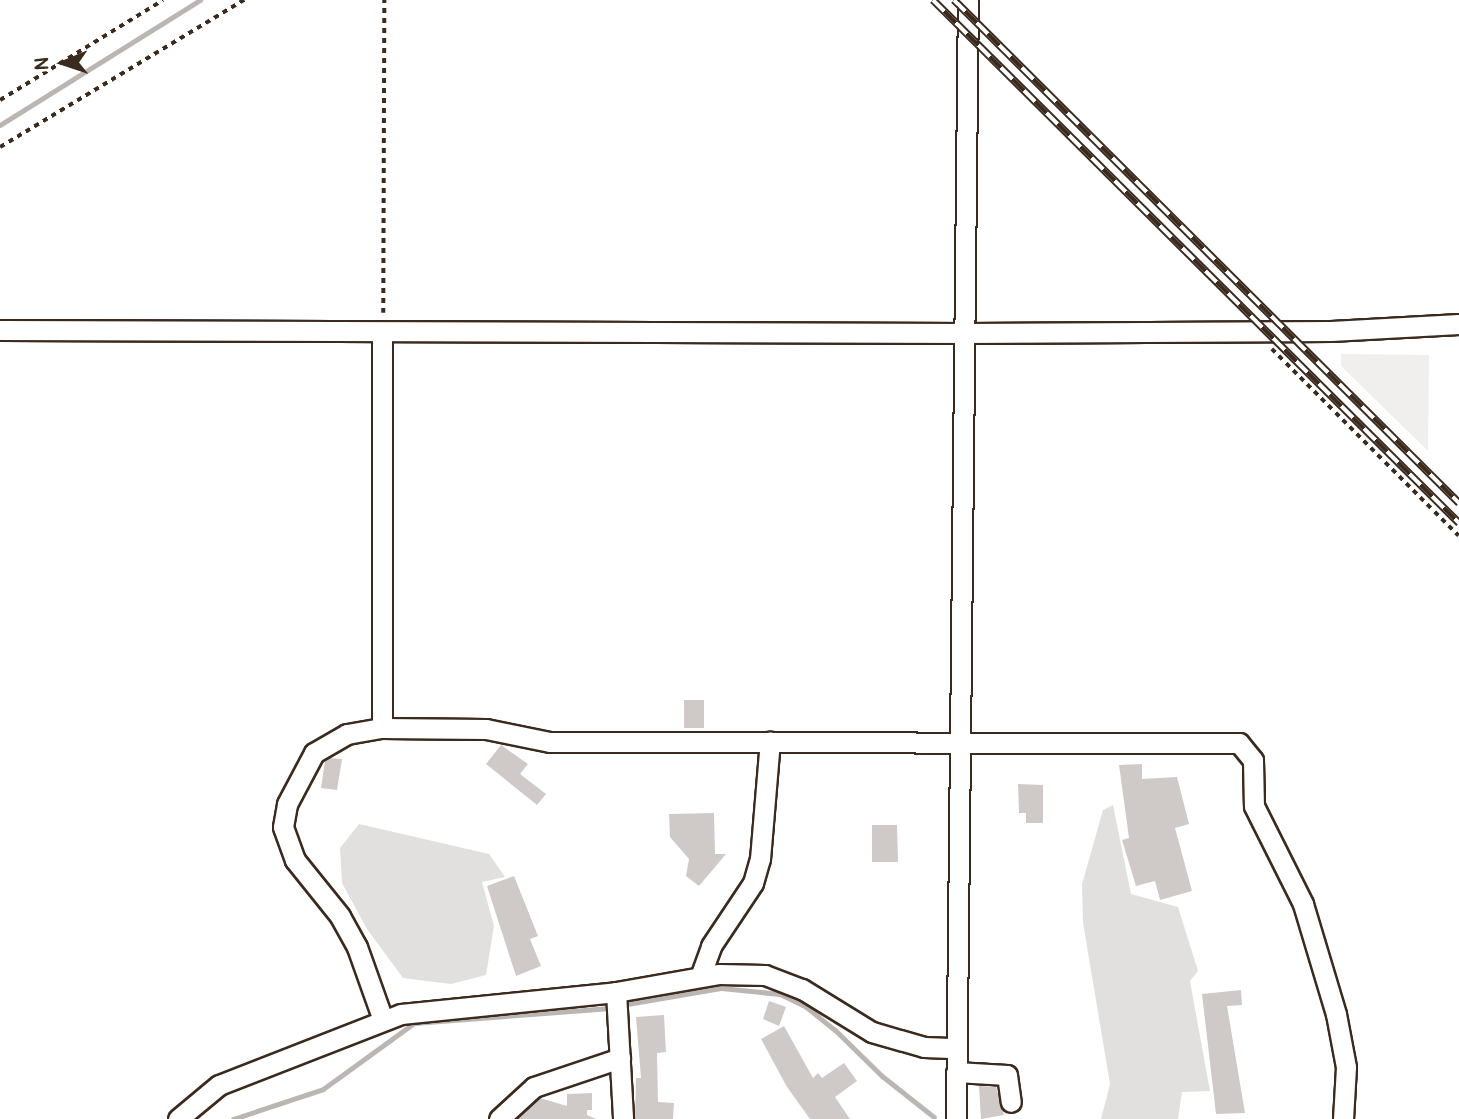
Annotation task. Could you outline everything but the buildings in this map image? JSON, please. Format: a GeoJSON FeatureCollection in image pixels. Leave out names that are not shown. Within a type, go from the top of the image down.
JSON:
{"type":"FeatureCollection","features":[{"type":"Feature","properties":{"kind":"street"},"geometry":{"type":"LineString","coordinates":[[956,1119],[967,334],[968,0]]}},
{"type":"Feature","properties":{"kind":"street"},"geometry":{"type":"LineString","coordinates":[[0,330],[967,334],[1331,331],[1459,324]]}},
{"type":"Feature","properties":{"kind":"street"},"geometry":{"type":"LineString","coordinates":[[382,332],[382,728]]}},
{"type":"Feature","properties":{"kind":"street"},"geometry":{"type":"LineString","coordinates":[[383,1020],[357,947],[340,916],[295,860],[283,827],[301,772],[314,752],[348,734],[382,728],[486,729],[550,742],[770,741],[1245,746],[1253,760],[1254,806],[1303,904],[1336,1014],[1346,1067],[1343,1119]]}},
{"type":"Feature","properties":{"kind":"street"},"geometry":{"type":"LineString","coordinates":[[700,977],[711,946],[753,883],[760,859],[770,741]]}},
{"type":"Feature","properties":{"kind":"street"},"geometry":{"type":"LineString","coordinates":[[178,1119],[219,1085],[383,1020],[422,1009],[616,992],[700,977],[765,975],[802,989],[872,1032],[924,1046],[957,1048]]}},
{"type":"Feature","properties":{"kind":"street"},"geometry":{"type":"LineString","coordinates":[[616,992],[623,1119]]}},
{"type":"Feature","properties":{"kind":"street"},"geometry":{"type":"LineString","coordinates":[[499,1119],[534,1087],[620,1058]]}},
{"type":"Feature","properties":{"kind":"street"},"geometry":{"type":"LineString","coordinates":[[957,1072],[1007,1076],[1012,1102]]}},
{"type":"Feature","properties":{"kind":"path"},"geometry":{"type":"LineString","coordinates":[[0,100],[163,0]]}},
{"type":"Feature","properties":{"kind":"path"},"geometry":{"type":"LineString","coordinates":[[0,147],[244,0]]}},
{"type":"Feature","properties":{"kind":"path"},"geometry":{"type":"LineString","coordinates":[[382,332],[384,0]]}},
{"type":"Feature","properties":{"kind":"path"},"geometry":{"type":"LineString","coordinates":[[1269,346],[1459,536]]}},
{"type":"Feature","properties":{"kind":"shaded area"},"geometry":{"type":"Polygon","coordinates":[[[1341,354],[1429,355],[1428,451],[1341,366],[1341,354]]]}},
{"type":"Feature","properties":{"kind":"shaded area"},"geometry":{"type":"Polygon","coordinates":[[[1113,805],[1131,894],[1178,907],[1198,971],[1190,981],[1210,1091],[1182,1092],[1178,1119],[1101,1119],[1110,1084],[1083,923],[1082,884],[1103,810],[1113,805]]]}},
{"type":"Feature","properties":{"kind":"shaded area"},"geometry":{"type":"Polygon","coordinates":[[[359,824],[489,854],[505,877],[482,882],[494,926],[486,975],[451,984],[403,978],[367,929],[342,883],[340,848],[359,824]]]}},
{"type":"Feature","properties":{"kind":"waterway"},"geometry":{"type":"LineString","coordinates":[[0,125],[200,0]]}},
{"type":"Feature","properties":{"kind":"waterway"},"geometry":{"type":"LineString","coordinates":[[627,1004],[721,988],[780,994],[805,1006],[835,1030],[882,1076],[934,1117]]}},
{"type":"Feature","properties":{"kind":"waterway"},"geometry":{"type":"LineString","coordinates":[[233,1119],[323,1089],[414,1023],[610,1008]]}},
{"type":"Feature","properties":{"kind":"railway"},"geometry":{"type":"LineString","coordinates":[[933,0],[1459,523]]}},
{"type":"Feature","properties":{"kind":"railway"},"geometry":{"type":"LineString","coordinates":[[954,0],[1459,503]]}}]}
